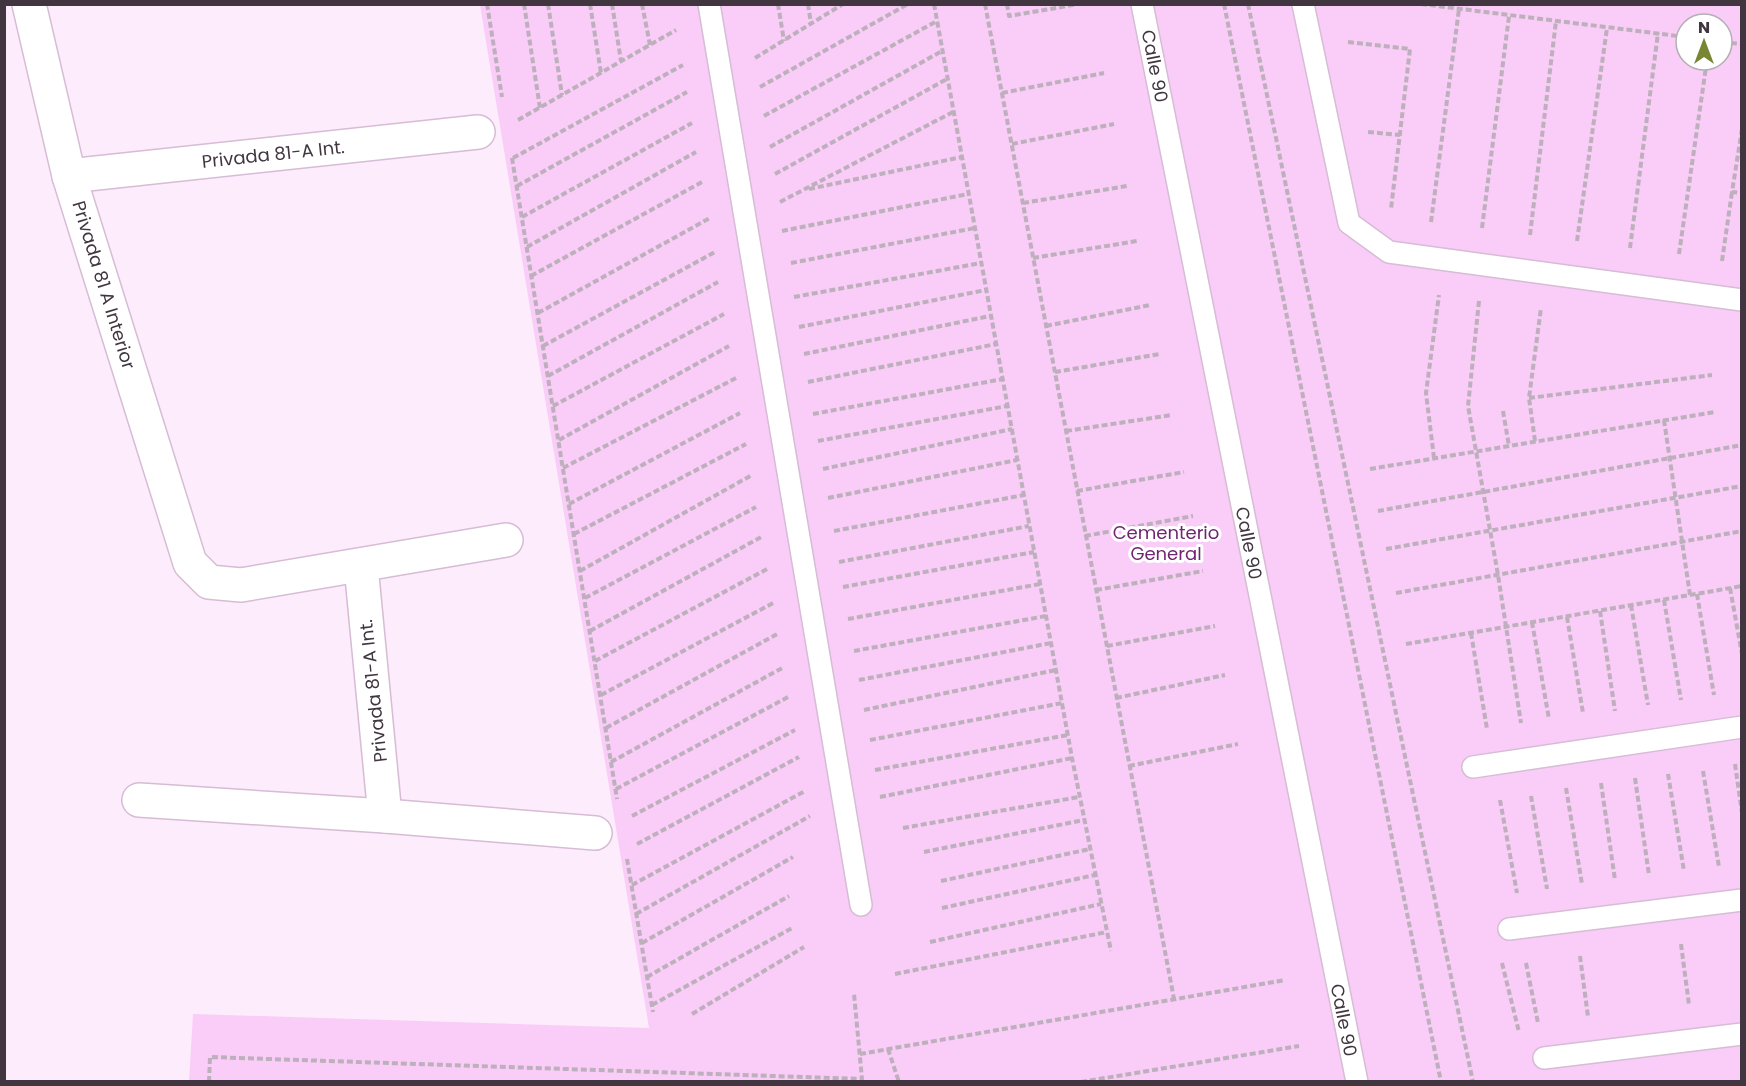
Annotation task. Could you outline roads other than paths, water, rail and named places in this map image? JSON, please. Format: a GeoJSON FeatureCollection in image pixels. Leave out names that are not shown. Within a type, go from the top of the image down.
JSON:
{"type":"FeatureCollection","features":[{"type":"Feature","properties":{"kind":"street","name":"Privada 81 A Interior"},"geometry":{"type":"LineString","coordinates":[[28,4],[69,176],[190,562],[209,582],[241,585],[360,566]]}},
{"type":"Feature","properties":{"kind":"street","name":"Privada 81-A Int."},"geometry":{"type":"LineString","coordinates":[[69,176],[478,132]]}},
{"type":"Feature","properties":{"kind":"street"},"geometry":{"type":"LineString","coordinates":[[360,566],[506,540]]}},
{"type":"Feature","properties":{"kind":"street","name":"Privada 81-A Int."},"geometry":{"type":"LineString","coordinates":[[360,566],[385,816]]}},
{"type":"Feature","properties":{"kind":"street"},"geometry":{"type":"LineString","coordinates":[[139,800],[595,833]]}},
{"type":"Feature","properties":{"kind":"lane"},"geometry":{"type":"LineString","coordinates":[[709,4],[861,905]]}},
{"type":"Feature","properties":{"kind":"lane","name":"Calle 90"},"geometry":{"type":"LineString","coordinates":[[1142,4],[1357,1082]]}},
{"type":"Feature","properties":{"kind":"lane"},"geometry":{"type":"LineString","coordinates":[[1303,4],[1349,223],[1389,252],[1742,300]]}},
{"type":"Feature","properties":{"kind":"lane"},"geometry":{"type":"LineString","coordinates":[[1473,767],[1742,727]]}},
{"type":"Feature","properties":{"kind":"lane"},"geometry":{"type":"LineString","coordinates":[[1509,929],[1742,900]]}},
{"type":"Feature","properties":{"kind":"lane"},"geometry":{"type":"LineString","coordinates":[[1545,1058],[1742,1034]]}},
{"type":"Feature","properties":{"kind":"park label","name":"Cementerio General"},"geometry":{"type":"Point","coordinates":[1166,542]}}]}
